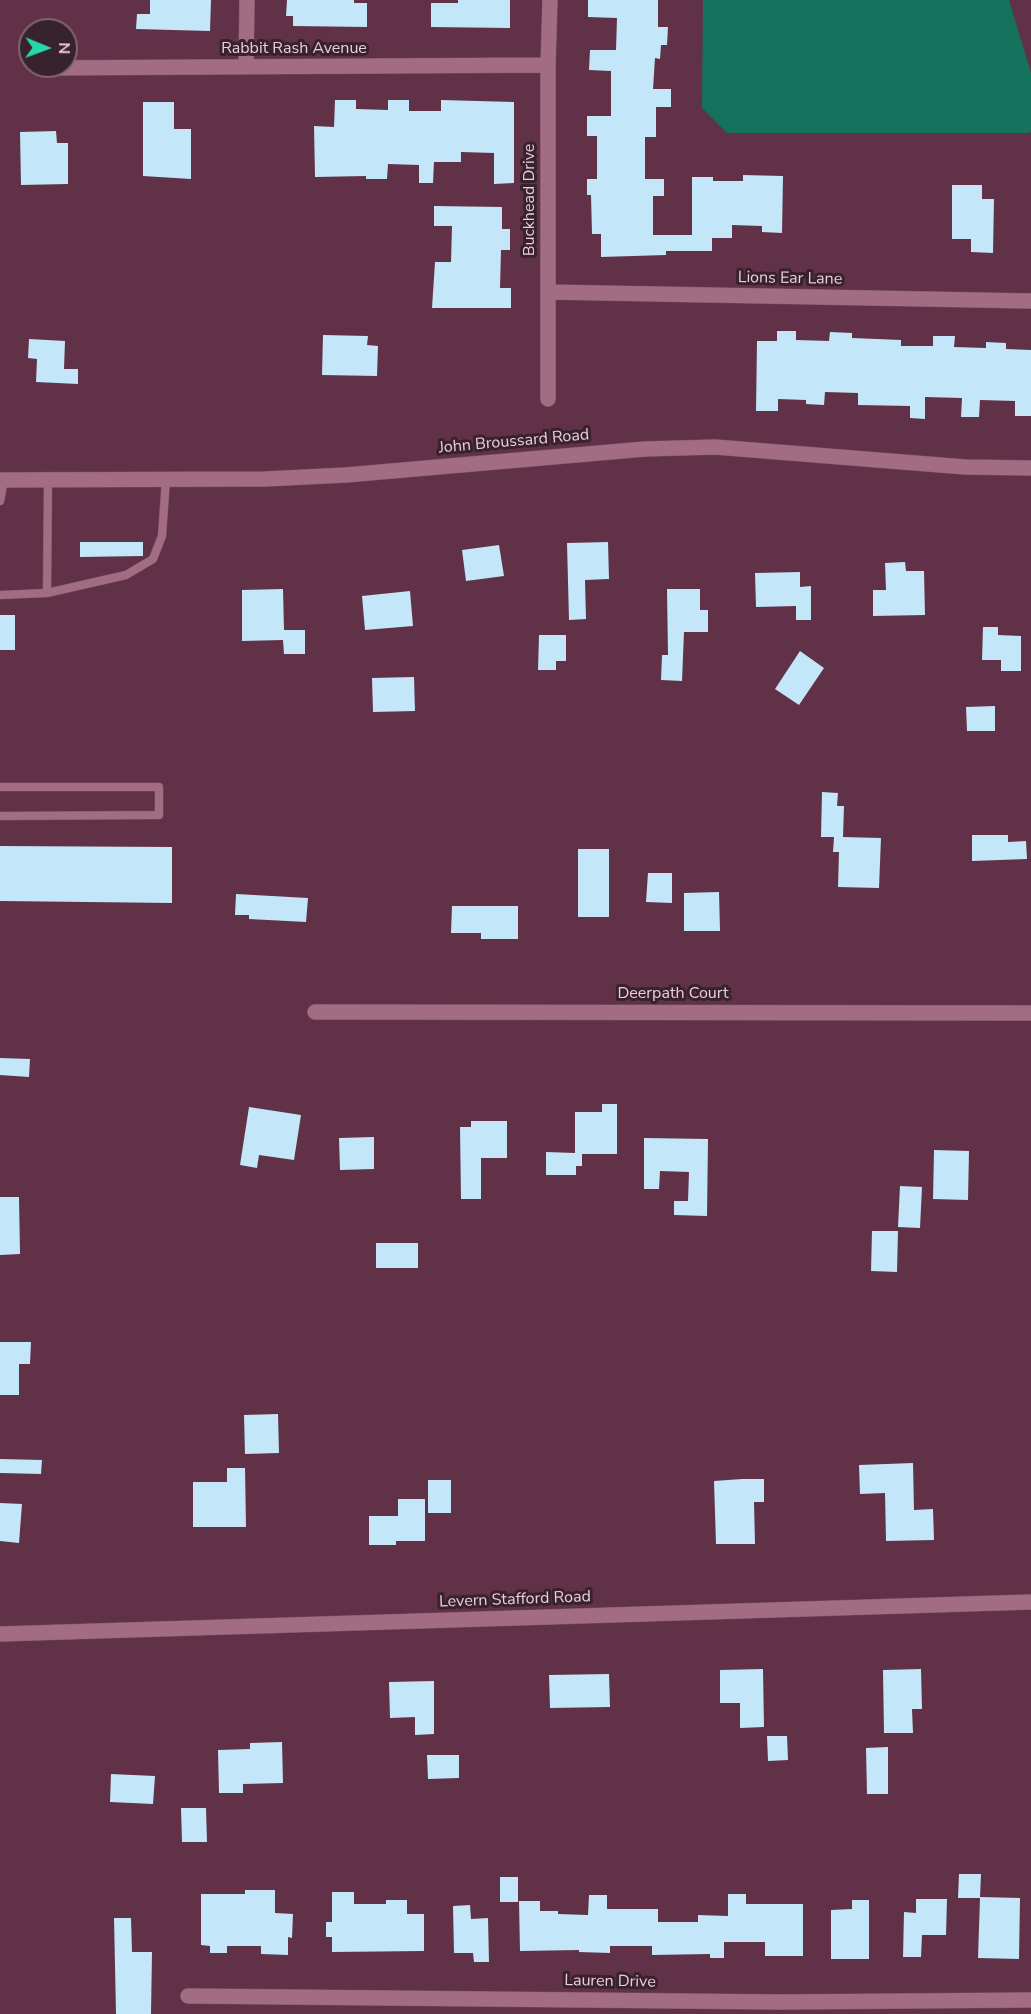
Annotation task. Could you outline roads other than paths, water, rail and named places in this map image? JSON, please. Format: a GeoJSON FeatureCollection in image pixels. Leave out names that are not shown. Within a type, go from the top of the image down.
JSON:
{"type":"FeatureCollection","features":[{"type":"Feature","properties":{"kind":"street"},"geometry":{"type":"LineString","coordinates":[[246,67],[247,0]]}},
{"type":"Feature","properties":{"kind":"street","name":"Buckhead Drive"},"geometry":{"type":"LineString","coordinates":[[548,399],[550,0]]}},
{"type":"Feature","properties":{"kind":"street","name":"Rabbit Rash Avenue"},"geometry":{"type":"LineString","coordinates":[[78,68],[548,65]]}},
{"type":"Feature","properties":{"kind":"street","name":"Lions Ear Lane"},"geometry":{"type":"LineString","coordinates":[[548,292],[1031,301]]}},
{"type":"Feature","properties":{"kind":"street","name":"John Broussard Road"},"geometry":{"type":"LineString","coordinates":[[2,480],[265,479],[346,475],[645,449],[715,447],[966,467],[1031,468]]}},
{"type":"Feature","properties":{"kind":"street","name":"Deerpath Court"},"geometry":{"type":"LineString","coordinates":[[315,1011],[1031,1013]]}},
{"type":"Feature","properties":{"kind":"street","name":"Levern Stafford Road"},"geometry":{"type":"LineString","coordinates":[[0,1634],[1031,1602]]}},
{"type":"Feature","properties":{"kind":"street","name":"Lauren Drive"},"geometry":{"type":"LineString","coordinates":[[188,1996],[780,2008],[1031,2000]]}},
{"type":"Feature","properties":{"kind":"lane"},"geometry":{"type":"LineString","coordinates":[[0,595],[48,593],[126,574],[153,559],[162,536],[166,479]]}},
{"type":"Feature","properties":{"kind":"lane"},"geometry":{"type":"LineString","coordinates":[[0,501],[2,480]]}},
{"type":"Feature","properties":{"kind":"lane"},"geometry":{"type":"LineString","coordinates":[[48,480],[48,593]]}},
{"type":"Feature","properties":{"kind":"lane"},"geometry":{"type":"LineString","coordinates":[[0,787],[159,787],[159,815],[0,816]]}}]}
